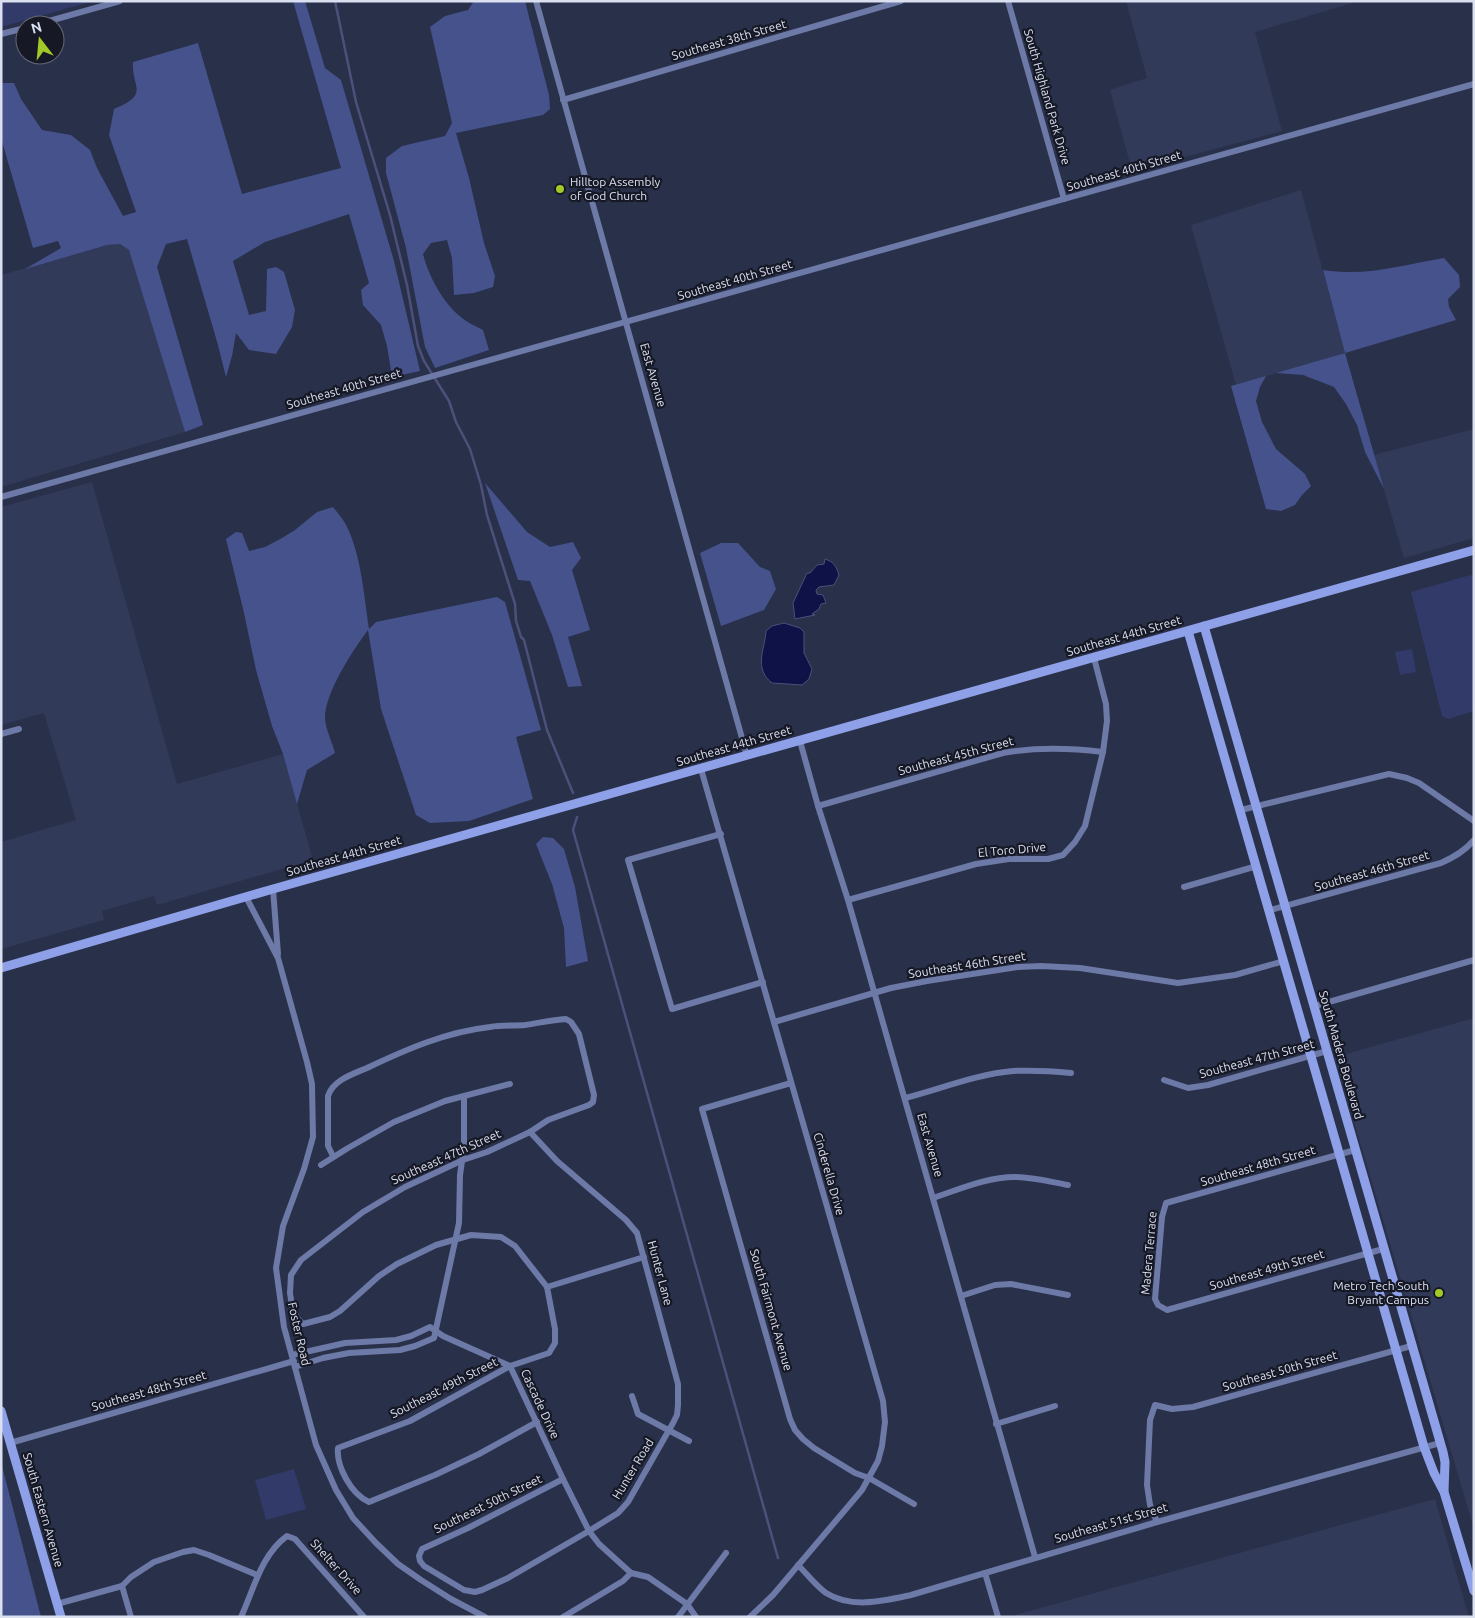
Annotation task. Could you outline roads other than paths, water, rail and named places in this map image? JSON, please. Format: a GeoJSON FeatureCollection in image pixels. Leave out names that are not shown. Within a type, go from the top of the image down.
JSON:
{"type":"FeatureCollection","features":[{"type":"Feature","properties":{"kind":"street"},"geometry":{"type":"LineString","coordinates":[[65,17],[120,1]]}},
{"type":"Feature","properties":{"kind":"street","name":"East Avenue"},"geometry":{"type":"LineString","coordinates":[[536,1],[747,756]]}},
{"type":"Feature","properties":{"kind":"street","name":"Southeast 38th Street"},"geometry":{"type":"LineString","coordinates":[[564,100],[901,1]]}},
{"type":"Feature","properties":{"kind":"street","name":"South Highland Park Drive"},"geometry":{"type":"LineString","coordinates":[[1008,1],[1064,200]]}},
{"type":"Feature","properties":{"kind":"street"},"geometry":{"type":"LineString","coordinates":[[1,34],[15,30]]}},
{"type":"Feature","properties":{"kind":"street","name":"Southeast 40th Street"},"geometry":{"type":"LineString","coordinates":[[1,498],[1474,84]]}},
{"type":"Feature","properties":{"kind":"street","name":"Southeast 44th Street"},"geometry":{"type":"LineString","coordinates":[[1,968],[273,889],[1474,550]]}},
{"type":"Feature","properties":{"kind":"street","name":"South Madera Boulevard"},"geometry":{"type":"LineString","coordinates":[[1204,626],[1440,1443],[1445,1462],[1444,1492]]}},
{"type":"Feature","properties":{"kind":"street","name":"South Madera Boulevard"},"geometry":{"type":"LineString","coordinates":[[1188,631],[1424,1447],[1444,1492],[1474,1591]]}},
{"type":"Feature","properties":{"kind":"street","name":"El Toro Drive"},"geometry":{"type":"LineString","coordinates":[[848,900],[976,864],[1010,859],[1048,859],[1063,855],[1075,842],[1085,826],[1103,752],[1107,721],[1106,704],[1094,658]]}},
{"type":"Feature","properties":{"kind":"street"},"geometry":{"type":"LineString","coordinates":[[1,734],[19,729]]}},
{"type":"Feature","properties":{"kind":"street","name":"East Avenue"},"geometry":{"type":"LineString","coordinates":[[800,741],[818,806],[848,900],[1035,1557]]}},
{"type":"Feature","properties":{"kind":"street","name":"Southeast 45th Street"},"geometry":{"type":"LineString","coordinates":[[818,806],[1002,753],[1061,748],[1103,752]]}},
{"type":"Feature","properties":{"kind":"street","name":"Cinderella Drive"},"geometry":{"type":"LineString","coordinates":[[701,769],[883,1401],[885,1422],[878,1461],[862,1490],[773,1595],[750,1617]]}},
{"type":"Feature","properties":{"kind":"street"},"geometry":{"type":"LineString","coordinates":[[1241,810],[1389,774],[1419,783],[1474,822]]}},
{"type":"Feature","properties":{"kind":"street"},"geometry":{"type":"LineString","coordinates":[[720,834],[628,860],[672,1009],[763,982]]}},
{"type":"Feature","properties":{"kind":"street","name":"Southeast 46th Street"},"geometry":{"type":"LineString","coordinates":[[1270,910],[1441,863],[1458,854],[1474,840]]}},
{"type":"Feature","properties":{"kind":"street"},"geometry":{"type":"LineString","coordinates":[[1184,887],[1257,866]]}},
{"type":"Feature","properties":{"kind":"street","name":"Foster Road"},"geometry":{"type":"LineString","coordinates":[[273,889],[278,958],[312,1084],[312,1137],[304,1169],[283,1226],[276,1268],[284,1327],[316,1445],[336,1490],[353,1518],[376,1543],[398,1564],[473,1614],[485,1617]]}},
{"type":"Feature","properties":{"kind":"street","name":"Foster Road"},"geometry":{"type":"LineString","coordinates":[[246,897],[278,958]]}},
{"type":"Feature","properties":{"kind":"street"},"geometry":{"type":"LineString","coordinates":[[1315,1006],[1474,960]]}},
{"type":"Feature","properties":{"kind":"street","name":"Southeast 46th Street"},"geometry":{"type":"LineString","coordinates":[[774,1022],[874,993],[927,981],[1018,967],[1080,968],[1178,983],[1235,975],[1284,961]]}},
{"type":"Feature","properties":{"kind":"street","name":"Southeast 47th Street"},"geometry":{"type":"LineString","coordinates":[[333,1156],[328,1146],[328,1096],[330,1090],[339,1082],[413,1047],[454,1033],[566,1019],[571,1022],[579,1034],[594,1095],[592,1102],[584,1108],[548,1120],[530,1132],[487,1152],[462,1160],[384,1198],[363,1212],[302,1260],[291,1275],[290,1294],[297,1318],[303,1324],[330,1317],[340,1311],[379,1276],[397,1264],[416,1254],[454,1239]]}},
{"type":"Feature","properties":{"kind":"street","name":"Southeast 47th Street"},"geometry":{"type":"LineString","coordinates":[[1164,1080],[1188,1088],[1208,1085],[1327,1051]]}},
{"type":"Feature","properties":{"kind":"street"},"geometry":{"type":"LineString","coordinates":[[904,1098],[1011,1071],[1044,1070],[1070,1073]]}},
{"type":"Feature","properties":{"kind":"street","name":"South Fairmont Avenue"},"geometry":{"type":"LineString","coordinates":[[791,1083],[702,1109],[788,1409],[795,1430],[803,1440],[855,1473],[869,1478],[914,1504]]}},
{"type":"Feature","properties":{"kind":"street"},"geometry":{"type":"LineString","coordinates":[[321,1165],[333,1156],[394,1122],[446,1101],[510,1084]]}},
{"type":"Feature","properties":{"kind":"street"},"geometry":{"type":"LineString","coordinates":[[437,1331],[437,1321],[459,1222],[464,1147],[464,1096]]}},
{"type":"Feature","properties":{"kind":"street","name":"Hunter Lane"},"geometry":{"type":"LineString","coordinates":[[530,1132],[557,1161],[632,1226],[640,1241],[678,1384],[677,1415],[668,1432]]}},
{"type":"Feature","properties":{"kind":"street","name":"Southeast 48th Street"},"geometry":{"type":"LineString","coordinates":[[1166,1203],[1355,1150]]}},
{"type":"Feature","properties":{"kind":"street"},"geometry":{"type":"LineString","coordinates":[[933,1198],[999,1178],[1016,1177],[1068,1185]]}},
{"type":"Feature","properties":{"kind":"street","name":"Madera Terrace"},"geometry":{"type":"LineString","coordinates":[[1158,1305],[1155,1299],[1155,1286],[1162,1217],[1166,1203]]}},
{"type":"Feature","properties":{"kind":"street"},"geometry":{"type":"LineString","coordinates":[[454,1239],[471,1235],[502,1237],[515,1246],[547,1287],[555,1343],[549,1353],[510,1366]]}},
{"type":"Feature","properties":{"kind":"street","name":"Southeast 49th Street"},"geometry":{"type":"LineString","coordinates":[[1158,1305],[1167,1310],[1383,1249]]}},
{"type":"Feature","properties":{"kind":"street"},"geometry":{"type":"LineString","coordinates":[[547,1287],[644,1257]]}},
{"type":"Feature","properties":{"kind":"street"},"geometry":{"type":"LineString","coordinates":[[961,1296],[995,1285],[1011,1284],[1068,1295]]}},
{"type":"Feature","properties":{"kind":"street","name":"Southeast 48th Street"},"geometry":{"type":"LineString","coordinates":[[10,1443],[294,1361],[345,1343],[396,1340],[412,1336],[430,1327],[437,1331],[434,1338],[400,1350],[348,1353],[294,1361]]}},
{"type":"Feature","properties":{"kind":"street","name":"Cascade Drive"},"geometry":{"type":"LineString","coordinates":[[437,1331],[443,1336],[510,1366],[563,1480],[599,1544],[631,1573],[648,1577],[687,1604],[696,1617]]}},
{"type":"Feature","properties":{"kind":"street","name":"Southeast 50th Street"},"geometry":{"type":"LineString","coordinates":[[1157,1522],[1150,1505],[1147,1484],[1150,1420],[1155,1404],[1172,1409],[1193,1407],[1411,1346]]}},
{"type":"Feature","properties":{"kind":"street","name":"Southeast 49th Street"},"geometry":{"type":"LineString","coordinates":[[510,1366],[410,1420],[338,1448],[337,1457],[353,1491],[361,1499],[368,1502],[435,1475],[479,1454],[537,1422]]}},
{"type":"Feature","properties":{"kind":"street"},"geometry":{"type":"LineString","coordinates":[[632,1396],[638,1414],[668,1432],[689,1441]]}},
{"type":"Feature","properties":{"kind":"street"},"geometry":{"type":"LineString","coordinates":[[996,1424],[1055,1406]]}},
{"type":"Feature","properties":{"kind":"street","name":"South Eastern Avenue"},"geometry":{"type":"LineString","coordinates":[[1,1411],[61,1617]]}},
{"type":"Feature","properties":{"kind":"street","name":"Hunter Road"},"geometry":{"type":"LineString","coordinates":[[422,1549],[420,1561],[424,1566],[464,1590],[475,1592],[508,1578],[590,1531],[624,1508],[668,1432]]}},
{"type":"Feature","properties":{"kind":"street","name":"Southeast 51st Street"},"geometry":{"type":"LineString","coordinates":[[798,1565],[826,1593],[859,1603],[879,1602],[911,1595],[1035,1557],[1440,1443]]}},
{"type":"Feature","properties":{"kind":"street","name":"Southeast 50th Street"},"geometry":{"type":"LineString","coordinates":[[422,1549],[563,1480]]}},
{"type":"Feature","properties":{"kind":"street","name":"Shelter Drive"},"geometry":{"type":"LineString","coordinates":[[257,1575],[280,1541],[287,1536],[295,1538],[364,1617]]}},
{"type":"Feature","properties":{"kind":"street"},"geometry":{"type":"LineString","coordinates":[[57,1604],[122,1586],[154,1562],[168,1556],[194,1550],[210,1554],[257,1575],[241,1617]]}},
{"type":"Feature","properties":{"kind":"street"},"geometry":{"type":"LineString","coordinates":[[678,1617],[726,1553]]}},
{"type":"Feature","properties":{"kind":"street"},"geometry":{"type":"LineString","coordinates":[[563,1617],[623,1581],[631,1573]]}},
{"type":"Feature","properties":{"kind":"street"},"geometry":{"type":"LineString","coordinates":[[985,1573],[998,1617]]}},
{"type":"Feature","properties":{"kind":"street"},"geometry":{"type":"LineString","coordinates":[[122,1586],[132,1617]]}},
{"type":"Feature","properties":{"kind":"waterway"},"geometry":{"type":"LineString","coordinates":[[335,1],[356,102],[390,215],[407,285],[418,346],[424,361],[449,401],[456,422],[470,449],[481,485],[487,515],[515,604],[516,621],[521,637],[524,640],[547,730],[573,793]]}},
{"type":"Feature","properties":{"kind":"waterway"},"geometry":{"type":"LineString","coordinates":[[577,817],[573,830],[778,1558]]}},
{"type":"Feature","properties":{"kind":"place","name":"Hilltop Assembly of God Church"},"geometry":{"type":"Point","coordinates":[560,189]}},
{"type":"Feature","properties":{"kind":"place","name":"Metro Tech South Bryant Campus"},"geometry":{"type":"Point","coordinates":[1439,1293]}}]}
